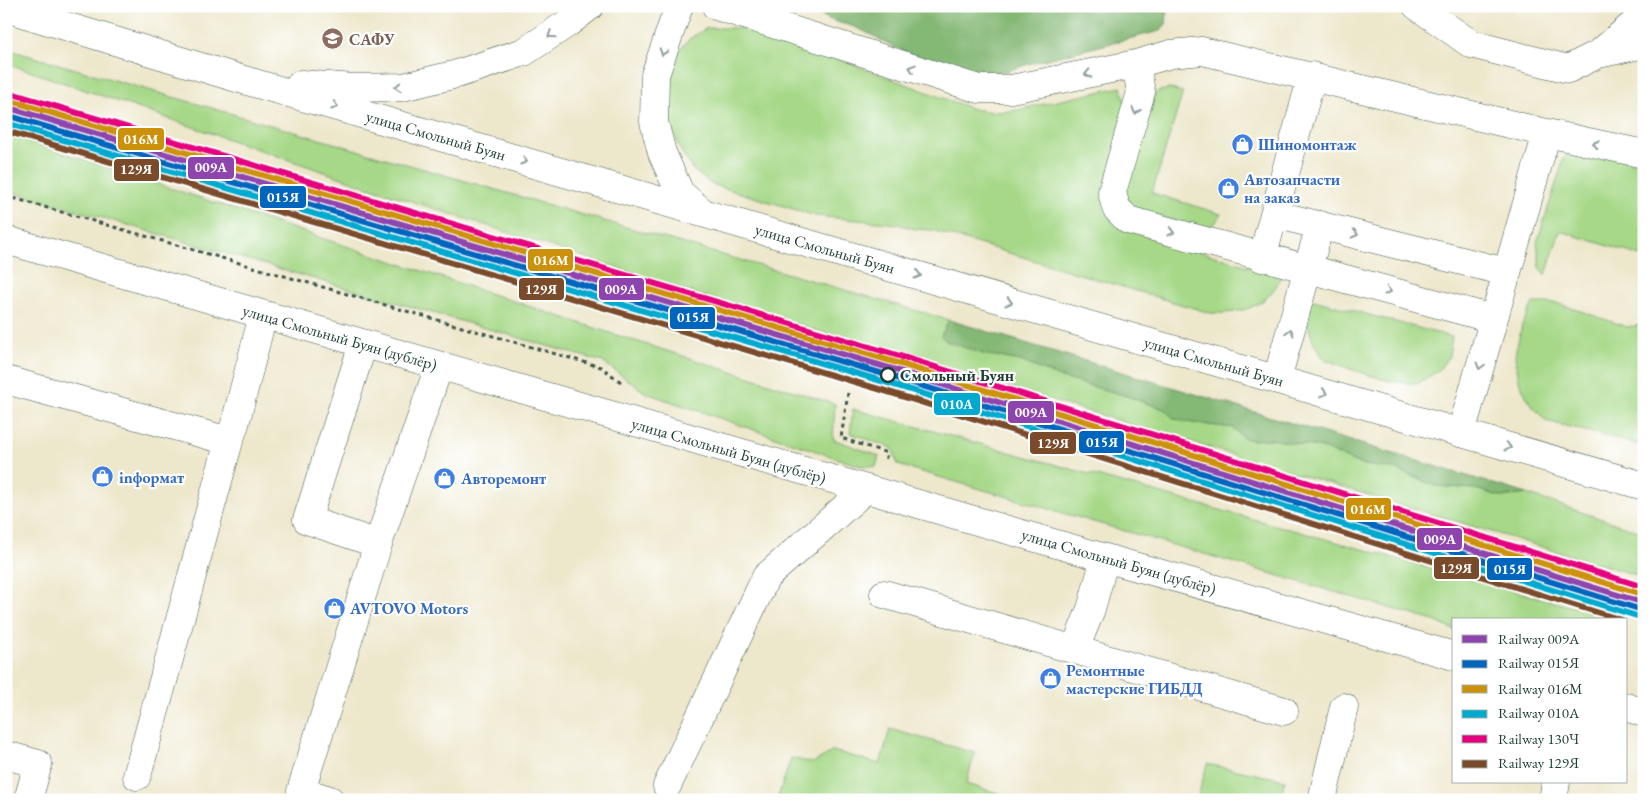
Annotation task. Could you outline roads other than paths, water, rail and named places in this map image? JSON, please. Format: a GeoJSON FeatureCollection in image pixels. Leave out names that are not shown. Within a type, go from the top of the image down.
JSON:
{"type":"FeatureCollection","features":[{"type":"Feature","properties":{"kind":"main road"},"geometry":{"type":"LineString","coordinates":[[237,78],[354,88],[403,88],[457,74],[524,52],[590,6]]}},
{"type":"Feature","properties":{"kind":"main road"},"geometry":{"type":"LineString","coordinates":[[679,6],[655,75],[654,122],[662,153],[680,193],[704,213]]}},
{"type":"Feature","properties":{"kind":"main road"},"geometry":{"type":"LineString","coordinates":[[716,6],[979,88],[1010,90],[1136,64],[1171,54],[1202,51],[1547,133],[1644,154]]}},
{"type":"Feature","properties":{"kind":"main road"},"geometry":{"type":"LineString","coordinates":[[1417,6],[1471,44],[1568,69],[1598,54],[1644,15]]}},
{"type":"Feature","properties":{"kind":"main road","name":"улица Смольный Буян"},"geometry":{"type":"LineString","coordinates":[[6,8],[237,78],[1644,486]]}},
{"type":"Feature","properties":{"kind":"main road"},"geometry":{"type":"LineString","coordinates":[[1598,54],[1644,44]]}},
{"type":"Feature","properties":{"kind":"main road"},"geometry":{"type":"LineString","coordinates":[[1136,64],[1141,92],[1112,192],[1116,208],[1128,220],[1262,258],[1493,319]]}},
{"type":"Feature","properties":{"kind":"main road"},"geometry":{"type":"LineString","coordinates":[[1262,258],[1312,76]]}},
{"type":"Feature","properties":{"kind":"main road"},"geometry":{"type":"LineString","coordinates":[[1461,433],[1547,133]]}},
{"type":"Feature","properties":{"kind":"main road"},"geometry":{"type":"LineString","coordinates":[[1274,214],[1506,272]]}},
{"type":"Feature","properties":{"kind":"main road"},"geometry":{"type":"LineString","coordinates":[[1277,379],[1320,225]]}},
{"type":"Feature","properties":{"kind":"main road","name":"улица Смольный Буян (дублёр)"},"geometry":{"type":"LineString","coordinates":[[6,240],[1105,558],[1452,655]]}},
{"type":"Feature","properties":{"kind":"main road"},"geometry":{"type":"LineString","coordinates":[[137,776],[264,315]]}},
{"type":"Feature","properties":{"kind":"main road"},"geometry":{"type":"LineString","coordinates":[[363,344],[306,520],[378,544]]}},
{"type":"Feature","properties":{"kind":"main road"},"geometry":{"type":"LineString","coordinates":[[330,800],[301,791],[378,544],[439,366]]}},
{"type":"Feature","properties":{"kind":"main road"},"geometry":{"type":"LineString","coordinates":[[6,380],[229,441]]}},
{"type":"Feature","properties":{"kind":"main road"},"geometry":{"type":"LineString","coordinates":[[667,786],[766,577],[866,489]]}},
{"type":"Feature","properties":{"kind":"main road"},"geometry":{"type":"LineString","coordinates":[[1075,649],[1091,608],[1105,558]]}},
{"type":"Feature","properties":{"kind":"main road"},"geometry":{"type":"LineString","coordinates":[[884,594],[1284,711]]}},
{"type":"Feature","properties":{"kind":"main road"},"geometry":{"type":"LineString","coordinates":[[1322,800],[1344,707]]}},
{"type":"Feature","properties":{"kind":"main road"},"geometry":{"type":"LineString","coordinates":[[1628,708],[1644,713]]}},
{"type":"Feature","properties":{"kind":"main road"},"geometry":{"type":"LineString","coordinates":[[6,755],[38,764],[28,800]]}},
{"type":"Feature","properties":{"kind":"main road"},"geometry":{"type":"LineString","coordinates":[[1553,800],[1556,784]]}},
{"type":"Feature","properties":{"kind":"rail line","name":"130Ч"},"geometry":{"type":"LineString","coordinates":[[10,93],[893,354],[1644,587]]}},
{"type":"Feature","properties":{"kind":"rail line","name":"016М"},"geometry":{"type":"LineString","coordinates":[[8,100],[891,361],[1644,595]]}},
{"type":"Feature","properties":{"kind":"rail line","name":"009А"},"geometry":{"type":"LineString","coordinates":[[6,107],[889,368],[1644,603]]}},
{"type":"Feature","properties":{"kind":"rail line","name":"015Я"},"geometry":{"type":"LineString","coordinates":[[6,115],[887,375],[1642,610]]}},
{"type":"Feature","properties":{"kind":"rail line","name":"010А"},"geometry":{"type":"LineString","coordinates":[[6,123],[885,382],[1640,617]]}},
{"type":"Feature","properties":{"kind":"rail line","name":"129Я"},"geometry":{"type":"LineString","coordinates":[[6,131],[882,390],[1616,618]]}},
{"type":"Feature","properties":{"kind":"place","name":"САФУ"},"geometry":{"type":"Point","coordinates":[333,39]}},
{"type":"Feature","properties":{"kind":"place","name":"Шиномонтаж"},"geometry":{"type":"Point","coordinates":[1242,144]}},
{"type":"Feature","properties":{"kind":"place","name":"Автозапчасти на заказ"},"geometry":{"type":"Point","coordinates":[1228,188]}},
{"type":"Feature","properties":{"kind":"place","name":"Смольный Буян"},"geometry":{"type":"Point","coordinates":[888,375]}},
{"type":"Feature","properties":{"kind":"place","name":"inформат"},"geometry":{"type":"Point","coordinates":[103,477]}},
{"type":"Feature","properties":{"kind":"place","name":"Авторемонт"},"geometry":{"type":"Point","coordinates":[445,478]}},
{"type":"Feature","properties":{"kind":"place","name":"AVTOVO Motors"},"geometry":{"type":"Point","coordinates":[334,608]}},
{"type":"Feature","properties":{"kind":"place","name":"Ремонтные мастерские ГИБДД"},"geometry":{"type":"Point","coordinates":[1050,679]}}]}
